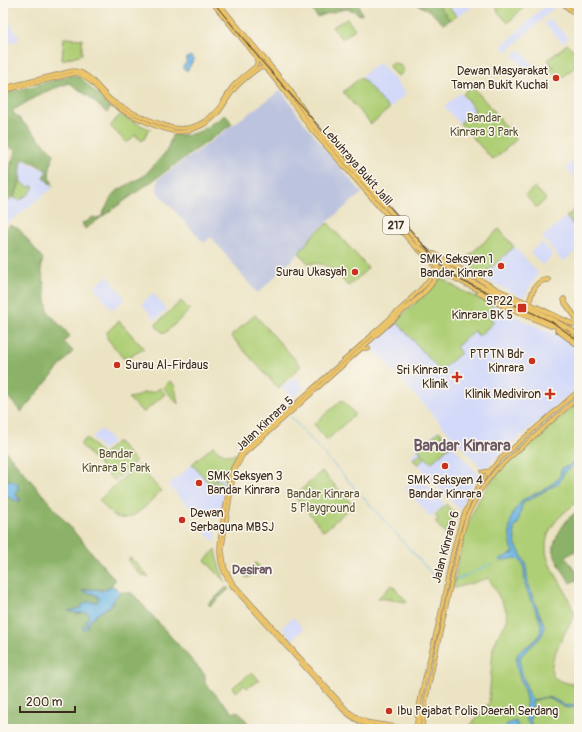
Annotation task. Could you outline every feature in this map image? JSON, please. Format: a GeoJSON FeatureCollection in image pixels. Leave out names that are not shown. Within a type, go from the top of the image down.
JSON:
{"type":"FeatureCollection","features":[{"type":"Feature","properties":{"kind":"highway","name":"Lebuhraya Bukit Jalil"},"geometry":{"type":"LineString","coordinates":[[213,3],[286,93],[307,124],[360,186],[412,243],[428,258],[447,274],[468,285],[579,336]]}},
{"type":"Feature","properties":{"kind":"highway","name":"Lebuhraya Bukit Jalil"},"geometry":{"type":"LineString","coordinates":[[218,3],[290,90],[314,126],[400,223],[429,253],[468,280],[495,292],[569,331],[579,342]]}},
{"type":"Feature","properties":{"kind":"highway"},"geometry":{"type":"LineString","coordinates":[[400,223],[435,255],[496,289],[574,324],[576,322],[575,316],[565,303],[564,299]]}},
{"type":"Feature","properties":{"kind":"highway"},"geometry":{"type":"LineString","coordinates":[[404,227],[419,247],[436,263],[437,273],[435,279],[427,290],[407,308]]}},
{"type":"Feature","properties":{"kind":"highway"},"geometry":{"type":"LineString","coordinates":[[455,270],[495,292]]}},
{"type":"Feature","properties":{"kind":"highway"},"geometry":{"type":"LineString","coordinates":[[529,304],[537,283],[541,280],[548,280]]}},
{"type":"Feature","properties":{"kind":"highway"},"geometry":{"type":"LineString","coordinates":[[468,285],[499,304],[552,326],[569,331]]}},
{"type":"Feature","properties":{"kind":"highway"},"geometry":{"type":"LineString","coordinates":[[373,334],[412,299]]}},
{"type":"Feature","properties":{"kind":"highway"},"geometry":{"type":"LineString","coordinates":[[554,315],[569,331]]}},
{"type":"Feature","properties":{"kind":"highway"},"geometry":{"type":"LineString","coordinates":[[552,326],[579,346]]}},
{"type":"Feature","properties":{"kind":"main road"},"geometry":{"type":"LineString","coordinates":[[562,3],[579,17]]}},
{"type":"Feature","properties":{"kind":"main road"},"geometry":{"type":"LineString","coordinates":[[567,3],[579,13]]}},
{"type":"Feature","properties":{"kind":"main road"},"geometry":{"type":"LineString","coordinates":[[570,10],[579,13]]}},
{"type":"Feature","properties":{"kind":"main road"},"geometry":{"type":"LineString","coordinates":[[3,91],[77,73],[84,76],[111,104],[119,109],[161,128],[178,132],[186,132],[208,123],[222,109],[234,90],[256,66],[257,62],[254,55]]}},
{"type":"Feature","properties":{"kind":"main road"},"geometry":{"type":"LineString","coordinates":[[3,88],[71,71],[78,71],[85,74],[116,103],[163,124],[179,128],[193,127],[206,120],[219,107],[234,85],[248,75],[260,68],[270,73]]}},
{"type":"Feature","properties":{"kind":"main road","name":"Jalan Kinrara 5"},"geometry":{"type":"LineString","coordinates":[[393,729],[367,725],[359,722],[343,710],[227,579],[221,566],[219,545],[230,476],[241,453],[373,334],[416,293],[433,273],[434,266],[428,258]]}},
{"type":"Feature","properties":{"kind":"main road","name":"Jalan Kinrara 5"},"geometry":{"type":"LineString","coordinates":[[411,729],[374,724],[360,719],[347,710],[232,582],[225,568],[222,555],[222,545],[233,479],[236,468],[243,455],[407,308],[437,272],[440,271],[447,274]]}},
{"type":"Feature","properties":{"kind":"main road"},"geometry":{"type":"LineString","coordinates":[[362,348],[369,348],[369,342]]}},
{"type":"Feature","properties":{"kind":"main road","name":"Jalan Kinrara 6"},"geometry":{"type":"LineString","coordinates":[[417,729],[417,721],[457,533],[463,514],[472,495],[490,470],[509,450],[579,390]]}},
{"type":"Feature","properties":{"kind":"main road","name":"Jalan Kinrara 6"},"geometry":{"type":"LineString","coordinates":[[422,729],[424,707],[464,525],[479,492],[502,463],[579,397]]}},
{"type":"Feature","properties":{"kind":"main road"},"geometry":{"type":"LineString","coordinates":[[482,481],[481,473],[490,470]]}},
{"type":"Feature","properties":{"kind":"main road"},"geometry":{"type":"LineString","coordinates":[[221,530],[218,522],[224,516]]}},
{"type":"Feature","properties":{"kind":"main road"},"geometry":{"type":"LineString","coordinates":[[443,597],[448,594],[445,589]]}},
{"type":"Feature","properties":{"kind":"main road"},"geometry":{"type":"LineString","coordinates":[[326,686],[327,692],[332,693]]}},
{"type":"Feature","properties":{"kind":"main road"},"geometry":{"type":"LineString","coordinates":[[417,729],[424,707]]}},
{"type":"Feature","properties":{"kind":"main road"},"geometry":{"type":"LineString","coordinates":[[408,728],[414,727],[417,721]]}},
{"type":"Feature","properties":{"kind":"shaded area"},"geometry":{"type":"Polygon","coordinates":[[[437,3],[472,3],[473,7],[450,20],[437,3]]]}},
{"type":"Feature","properties":{"kind":"shaded area"},"geometry":{"type":"Polygon","coordinates":[[[548,3],[551,3],[555,7],[507,52],[502,46],[548,3]]]}},
{"type":"Feature","properties":{"kind":"shaded area"},"geometry":{"type":"Polygon","coordinates":[[[3,12],[20,39],[3,46],[3,12]]]}},
{"type":"Feature","properties":{"kind":"shaded area"},"geometry":{"type":"Polygon","coordinates":[[[550,19],[569,38],[563,43],[544,24],[550,19]]]}},
{"type":"Feature","properties":{"kind":"shaded area"},"geometry":{"type":"Polygon","coordinates":[[[520,49],[535,67],[529,73],[526,72],[513,55],[520,49]]]}},
{"type":"Feature","properties":{"kind":"shaded area"},"geometry":{"type":"Polygon","coordinates":[[[380,63],[406,94],[371,124],[343,92],[375,65],[380,63]]]}},
{"type":"Feature","properties":{"kind":"shaded area"},"geometry":{"type":"Polygon","coordinates":[[[281,90],[304,123],[362,193],[313,234],[298,254],[259,292],[256,292],[211,237],[204,243],[157,192],[158,179],[281,90]]]}},
{"type":"Feature","properties":{"kind":"shaded area"},"geometry":{"type":"Polygon","coordinates":[[[460,93],[475,110],[459,123],[444,107],[460,93]]]}},
{"type":"Feature","properties":{"kind":"shaded area"},"geometry":{"type":"Polygon","coordinates":[[[579,157],[579,182],[566,168],[579,157]]]}},
{"type":"Feature","properties":{"kind":"shaded area"},"geometry":{"type":"Polygon","coordinates":[[[23,160],[47,171],[43,177],[53,188],[8,223],[4,222],[5,205],[16,194],[21,181],[20,164],[23,160]]]}},
{"type":"Feature","properties":{"kind":"shaded area"},"geometry":{"type":"Polygon","coordinates":[[[579,206],[579,248],[563,262],[542,237],[579,206]]]}},
{"type":"Feature","properties":{"kind":"shaded area","name":"SMK Seksyen 1 Bandar Kinrara"},"geometry":{"type":"Polygon","coordinates":[[[499,229],[538,273],[524,297],[481,277],[465,259],[499,229]]]}},
{"type":"Feature","properties":{"kind":"shaded area"},"geometry":{"type":"Polygon","coordinates":[[[542,242],[553,255],[542,265],[530,252],[542,242]]]}},
{"type":"Feature","properties":{"kind":"shaded area"},"geometry":{"type":"Polygon","coordinates":[[[108,276],[124,297],[123,301],[112,310],[95,288],[96,285],[108,276]]]}},
{"type":"Feature","properties":{"kind":"shaded area"},"geometry":{"type":"Polygon","coordinates":[[[442,277],[459,289],[494,304],[500,309],[570,342],[579,349],[579,386],[483,470],[371,347],[371,344],[442,277]]]}},
{"type":"Feature","properties":{"kind":"shaded area"},"geometry":{"type":"Polygon","coordinates":[[[153,293],[167,310],[155,320],[142,304],[153,293]]]}},
{"type":"Feature","properties":{"kind":"shaded area"},"geometry":{"type":"Polygon","coordinates":[[[295,377],[305,387],[292,398],[282,387],[295,377]]]}},
{"type":"Feature","properties":{"kind":"shaded area"},"geometry":{"type":"Polygon","coordinates":[[[101,429],[113,442],[103,450],[92,438],[101,429]]]}},
{"type":"Feature","properties":{"kind":"shaded area","name":"SMK Seksyen 4 Bandar Kinrara"},"geometry":{"type":"Polygon","coordinates":[[[438,430],[479,475],[466,496],[460,510],[410,456],[438,430]]]}},
{"type":"Feature","properties":{"kind":"shaded area","name":"SMK Seksyen 3 Bandar Kinrara"},"geometry":{"type":"Polygon","coordinates":[[[213,446],[222,454],[238,454],[233,460],[228,473],[220,517],[205,515],[190,508],[168,485],[213,446]]]}},
{"type":"Feature","properties":{"kind":"shaded area"},"geometry":{"type":"Polygon","coordinates":[[[419,475],[445,504],[431,517],[404,488],[419,475]]]}},
{"type":"Feature","properties":{"kind":"shaded area"},"geometry":{"type":"Polygon","coordinates":[[[204,525],[215,527],[217,529],[215,543],[202,530],[204,525]]]}},
{"type":"Feature","properties":{"kind":"shaded area"},"geometry":{"type":"Polygon","coordinates":[[[293,617],[303,629],[292,640],[282,627],[293,617]]]}},
{"type":"Feature","properties":{"kind":"green space"},"geometry":{"type":"Polygon","coordinates":[[[307,3],[321,3],[339,7],[347,7],[353,3],[358,3],[362,15],[348,9],[339,10],[317,17],[307,3]]]}},
{"type":"Feature","properties":{"kind":"green space"},"geometry":{"type":"Polygon","coordinates":[[[415,3],[437,3],[450,20],[443,24],[430,11],[415,3]]]}},
{"type":"Feature","properties":{"kind":"green space"},"geometry":{"type":"Polygon","coordinates":[[[437,3],[445,3],[457,16],[450,20],[437,3]]]}},
{"type":"Feature","properties":{"kind":"green space"},"geometry":{"type":"Polygon","coordinates":[[[496,3],[522,3],[525,6],[508,23],[498,12],[496,3]]]}},
{"type":"Feature","properties":{"kind":"green space"},"geometry":{"type":"Polygon","coordinates":[[[347,19],[355,29],[342,39],[332,27],[347,19]]]}},
{"type":"Feature","properties":{"kind":"green space"},"geometry":{"type":"Polygon","coordinates":[[[64,38],[82,39],[82,54],[62,60],[64,38]]]}},
{"type":"Feature","properties":{"kind":"green space"},"geometry":{"type":"Polygon","coordinates":[[[567,44],[579,55],[579,63],[563,77],[557,71],[554,74],[548,68],[552,65],[548,60],[567,44]]]}},
{"type":"Feature","properties":{"kind":"green space"},"geometry":{"type":"Polygon","coordinates":[[[391,63],[395,63],[402,67],[404,71],[399,76],[393,72],[389,66],[391,63]]]}},
{"type":"Feature","properties":{"kind":"green space"},"geometry":{"type":"Polygon","coordinates":[[[73,75],[81,78],[110,107],[107,113],[88,96],[69,83],[42,93],[12,111],[54,154],[49,178],[53,187],[43,177],[47,171],[34,163],[23,159],[19,185],[10,200],[4,205],[3,221],[3,182],[8,181],[11,163],[16,151],[3,142],[3,94],[73,75]]]}},
{"type":"Feature","properties":{"kind":"green space"},"geometry":{"type":"Polygon","coordinates":[[[361,77],[389,109],[371,124],[343,92],[361,77]]]}},
{"type":"Feature","properties":{"kind":"green space","name":"Bandar Kinrara 3 Park"},"geometry":{"type":"Polygon","coordinates":[[[472,86],[516,140],[492,159],[460,123],[475,110],[463,94],[472,86]]]}},
{"type":"Feature","properties":{"kind":"green space"},"geometry":{"type":"Polygon","coordinates":[[[225,114],[232,124],[85,229],[82,223],[85,223],[93,217],[101,217],[112,196],[118,190],[144,176],[166,152],[173,134],[184,135],[196,133],[207,127],[215,120],[217,122],[225,114]]]}},
{"type":"Feature","properties":{"kind":"green space"},"geometry":{"type":"Polygon","coordinates":[[[120,115],[151,130],[148,129],[145,138],[142,141],[135,135],[127,143],[111,127],[120,115]]]}},
{"type":"Feature","properties":{"kind":"green space"},"geometry":{"type":"Polygon","coordinates":[[[20,182],[28,187],[34,187],[30,193],[20,200],[14,198],[20,182]]]}},
{"type":"Feature","properties":{"kind":"green space"},"geometry":{"type":"Polygon","coordinates":[[[535,187],[546,199],[537,208],[525,195],[535,187]]]}},
{"type":"Feature","properties":{"kind":"green space"},"geometry":{"type":"Polygon","coordinates":[[[579,206],[579,231],[566,217],[579,206]]]}},
{"type":"Feature","properties":{"kind":"green space"},"geometry":{"type":"Polygon","coordinates":[[[328,223],[368,268],[348,286],[331,269],[321,264],[309,264],[299,253],[313,235],[328,223]]]}},
{"type":"Feature","properties":{"kind":"green space"},"geometry":{"type":"Polygon","coordinates":[[[10,225],[19,229],[43,259],[41,266],[48,312],[70,336],[64,342],[73,351],[21,412],[3,391],[3,227],[5,229],[10,225]]]}},
{"type":"Feature","properties":{"kind":"green space"},"geometry":{"type":"Polygon","coordinates":[[[499,229],[514,247],[481,277],[465,259],[499,229]]]}},
{"type":"Feature","properties":{"kind":"green space"},"geometry":{"type":"Polygon","coordinates":[[[442,278],[458,289],[494,305],[486,313],[494,322],[479,336],[474,331],[456,347],[461,353],[440,371],[396,321],[442,278]]]}},
{"type":"Feature","properties":{"kind":"green space"},"geometry":{"type":"Polygon","coordinates":[[[181,301],[189,309],[189,311],[165,333],[162,332],[156,324],[181,301]]]}},
{"type":"Feature","properties":{"kind":"green space"},"geometry":{"type":"Polygon","coordinates":[[[255,315],[301,366],[278,388],[231,336],[255,315]]]}},
{"type":"Feature","properties":{"kind":"green space"},"geometry":{"type":"Polygon","coordinates":[[[119,321],[144,349],[126,358],[123,358],[107,338],[107,332],[119,321]]]}},
{"type":"Feature","properties":{"kind":"green space"},"geometry":{"type":"Polygon","coordinates":[[[170,381],[175,386],[178,404],[163,387],[170,381]]]}},
{"type":"Feature","properties":{"kind":"green space"},"geometry":{"type":"Polygon","coordinates":[[[160,388],[165,394],[144,412],[128,398],[135,397],[143,393],[154,392],[160,388]]]}},
{"type":"Feature","properties":{"kind":"green space"},"geometry":{"type":"Polygon","coordinates":[[[342,400],[355,414],[327,440],[314,424],[342,400]]]}},
{"type":"Feature","properties":{"kind":"green space"},"geometry":{"type":"Polygon","coordinates":[[[579,402],[579,501],[563,513],[551,528],[546,545],[550,565],[564,589],[575,615],[554,657],[552,673],[555,678],[563,682],[579,686],[579,728],[467,729],[490,702],[493,648],[508,617],[506,610],[489,578],[453,588],[457,565],[469,521],[479,500],[488,486],[511,459],[579,402]]]}},
{"type":"Feature","properties":{"kind":"green space"},"geometry":{"type":"Polygon","coordinates":[[[439,431],[451,445],[431,463],[418,449],[439,431]]]}},
{"type":"Feature","properties":{"kind":"green space","name":"Bandar Kinrara 5 Park"},"geometry":{"type":"Polygon","coordinates":[[[87,438],[102,455],[116,442],[119,443],[135,462],[115,480],[113,480],[80,444],[87,438]]]}},
{"type":"Feature","properties":{"kind":"green space"},"geometry":{"type":"Polygon","coordinates":[[[213,446],[224,454],[238,454],[233,460],[227,481],[225,481],[220,475],[210,484],[192,464],[213,446]]]}},
{"type":"Feature","properties":{"kind":"green space"},"geometry":{"type":"Polygon","coordinates":[[[3,448],[115,580],[107,589],[83,590],[98,595],[99,600],[97,602],[88,602],[81,608],[69,611],[77,613],[88,612],[89,617],[86,621],[87,624],[93,617],[111,605],[119,592],[132,593],[205,675],[205,683],[233,713],[238,711],[253,729],[3,729],[3,507],[7,498],[9,497],[14,500],[18,500],[20,498],[15,494],[17,490],[15,483],[4,477],[3,448]]]}},
{"type":"Feature","properties":{"kind":"green space"},"geometry":{"type":"Polygon","coordinates":[[[421,453],[425,458],[418,465],[413,459],[421,453]]]}},
{"type":"Feature","properties":{"kind":"green space"},"geometry":{"type":"Polygon","coordinates":[[[138,465],[161,491],[139,512],[132,516],[119,518],[112,514],[99,500],[138,465]]]}},
{"type":"Feature","properties":{"kind":"green space","name":"Bandar Kinrara 5 Playground"},"geometry":{"type":"Polygon","coordinates":[[[322,471],[353,505],[324,531],[294,496],[322,471]]]}},
{"type":"Feature","properties":{"kind":"green space"},"geometry":{"type":"Polygon","coordinates":[[[218,479],[223,484],[215,491],[210,486],[218,479]]]}},
{"type":"Feature","properties":{"kind":"green space"},"geometry":{"type":"Polygon","coordinates":[[[446,504],[453,512],[447,534],[435,522],[438,519],[435,515],[446,504]]]}},
{"type":"Feature","properties":{"kind":"green space"},"geometry":{"type":"Polygon","coordinates":[[[579,511],[579,549],[565,557],[579,575],[579,579],[570,583],[555,558],[554,545],[556,538],[565,523],[571,516],[579,511]]]}},
{"type":"Feature","properties":{"kind":"green space"},"geometry":{"type":"Polygon","coordinates":[[[216,549],[219,567],[226,583],[205,560],[216,549]]]}},
{"type":"Feature","properties":{"kind":"green space"},"geometry":{"type":"Polygon","coordinates":[[[129,558],[132,559],[149,577],[142,576],[128,561],[129,558]]]}},
{"type":"Feature","properties":{"kind":"green space"},"geometry":{"type":"Polygon","coordinates":[[[256,563],[260,568],[248,578],[243,575],[256,563]]]}},
{"type":"Feature","properties":{"kind":"green space"},"geometry":{"type":"Polygon","coordinates":[[[392,585],[407,602],[378,598],[392,585]]]}},
{"type":"Feature","properties":{"kind":"green space"},"geometry":{"type":"Polygon","coordinates":[[[227,587],[229,589],[210,606],[208,604],[227,587]]]}},
{"type":"Feature","properties":{"kind":"green space"},"geometry":{"type":"Polygon","coordinates":[[[252,672],[259,680],[247,688],[244,685],[236,692],[232,688],[252,672]]]}},
{"type":"Feature","properties":{"kind":"water"},"geometry":{"type":"Polygon","coordinates":[[[190,56],[194,59],[187,71],[182,67],[186,63],[187,58],[190,56]]]}},
{"type":"Feature","properties":{"kind":"water"},"geometry":{"type":"Polygon","coordinates":[[[579,458],[579,461],[564,473],[559,483],[523,503],[518,524],[515,525],[514,532],[516,545],[526,564],[528,585],[545,627],[538,641],[526,650],[520,658],[521,669],[532,700],[544,698],[532,701],[533,710],[530,720],[533,729],[531,729],[525,716],[526,699],[516,661],[519,652],[535,641],[538,637],[541,626],[538,615],[526,589],[522,563],[516,558],[500,561],[499,559],[514,553],[510,537],[510,525],[515,509],[523,500],[556,481],[562,468],[568,466],[579,458]]]}},
{"type":"Feature","properties":{"kind":"water"},"geometry":{"type":"Polygon","coordinates":[[[3,474],[5,479],[18,483],[18,489],[15,494],[21,501],[14,500],[9,497],[7,498],[3,507],[3,474]]]}},
{"type":"Feature","properties":{"kind":"water"},"geometry":{"type":"Polygon","coordinates":[[[111,586],[115,587],[119,592],[119,595],[116,596],[111,605],[93,617],[87,628],[83,629],[84,624],[87,624],[86,621],[89,617],[88,612],[77,613],[68,611],[81,608],[82,605],[88,602],[97,602],[99,600],[97,595],[82,591],[95,589],[102,591],[111,586]]]}},
{"type":"Feature","properties":{"kind":"water"},"geometry":{"type":"Polygon","coordinates":[[[548,698],[566,706],[579,704],[579,706],[569,708],[564,707],[548,698]]]}},
{"type":"Feature","properties":{"kind":"water"},"geometry":{"type":"Polygon","coordinates":[[[516,721],[518,728],[508,729],[507,724],[516,721]]]}},
{"type":"Feature","properties":{"kind":"waterway"},"geometry":{"type":"LineString","coordinates":[[290,416],[435,577]]}},
{"type":"Feature","properties":{"kind":"waterway"},"geometry":{"type":"LineString","coordinates":[[456,580],[492,564]]}},
{"type":"Feature","properties":{"kind":"tram line"},"geometry":{"type":"LineString","coordinates":[[214,3],[263,63],[446,270],[462,281],[552,322],[579,341]]}},
{"type":"Feature","properties":{"kind":"place","name":"Dewan Masyarakat Taman Bukit Kuchai"},"geometry":{"type":"Point","coordinates":[556,78]}},
{"type":"Feature","properties":{"kind":"place","name":"SMK Seksyen 1 Bandar Kinrara"},"geometry":{"type":"Point","coordinates":[501,266]}},
{"type":"Feature","properties":{"kind":"place","name":"Surau Ukasyah"},"geometry":{"type":"Point","coordinates":[355,272]}},
{"type":"Feature","properties":{"kind":"place","name":"SP22 Kinrara BK 5"},"geometry":{"type":"Point","coordinates":[522,308]}},
{"type":"Feature","properties":{"kind":"place","name":"PTPTN Bdr Kinrara"},"geometry":{"type":"Point","coordinates":[532,361]}},
{"type":"Feature","properties":{"kind":"place","name":"Surau Al-Firdaus"},"geometry":{"type":"Point","coordinates":[117,365]}},
{"type":"Feature","properties":{"kind":"place","name":"Sri Kinrara Klinik"},"geometry":{"type":"Point","coordinates":[457,377]}},
{"type":"Feature","properties":{"kind":"place","name":"Klinik Mediviron"},"geometry":{"type":"Point","coordinates":[550,394]}},
{"type":"Feature","properties":{"kind":"place","name":"SMK Seksyen 4 Bandar Kinrara"},"geometry":{"type":"Point","coordinates":[445,466]}},
{"type":"Feature","properties":{"kind":"place","name":"SMK Seksyen 3 Bandar Kinrara"},"geometry":{"type":"Point","coordinates":[199,483]}},
{"type":"Feature","properties":{"kind":"place","name":"Dewan Serbaguna MBSJ"},"geometry":{"type":"Point","coordinates":[182,520]}},
{"type":"Feature","properties":{"kind":"place","name":"Ibu Pejabat Polis Daerah Serdang"},"geometry":{"type":"Point","coordinates":[389,711]}},
{"type":"Feature","properties":{"kind":"district","name":"Bandar Kinrara"},"geometry":{"type":"Point","coordinates":[462,446]}},
{"type":"Feature","properties":{"kind":"district","name":"Desiran"},"geometry":{"type":"Point","coordinates":[252,570]}}]}
